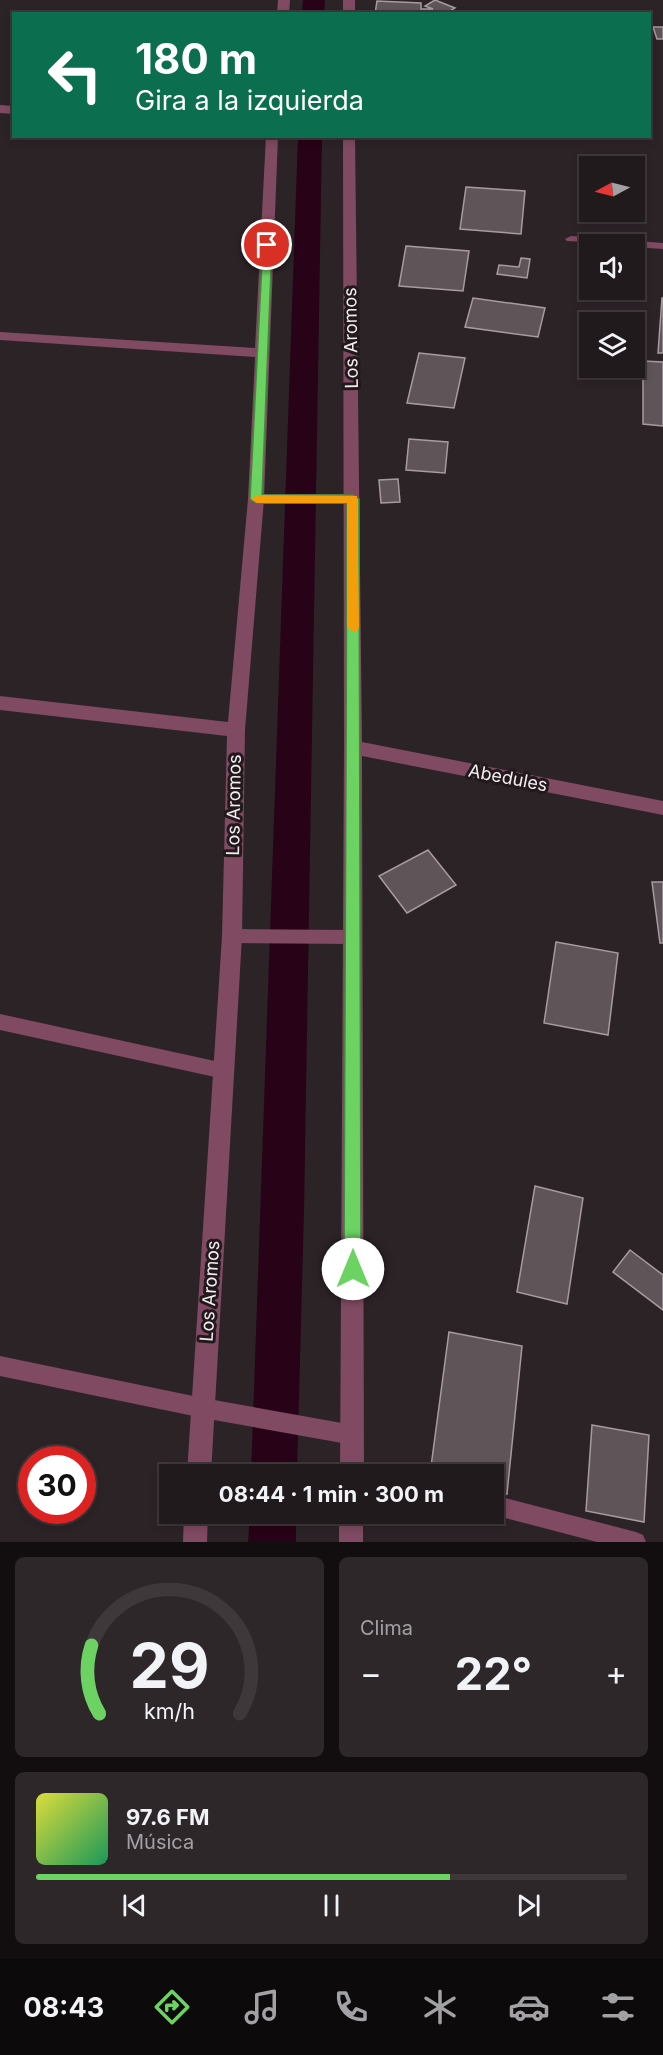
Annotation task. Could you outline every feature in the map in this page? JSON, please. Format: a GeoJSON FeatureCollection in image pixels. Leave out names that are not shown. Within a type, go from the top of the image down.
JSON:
{"type":"FeatureCollection","features":[{"type":"Feature","properties":{"kind":"street","name":"Los Aromos"},"geometry":{"type":"LineString","coordinates":[[200,1464],[232,936],[236,730],[256,499],[272,138]]}},
{"type":"Feature","properties":{"kind":"street","name":"Los Aromos"},"geometry":{"type":"LineString","coordinates":[[349,138],[353,499],[352,1464]]}},
{"type":"Feature","properties":{"kind":"street"},"geometry":{"type":"LineString","coordinates":[[0,336],[262,353]]}},
{"type":"Feature","properties":{"kind":"street"},"geometry":{"type":"LineString","coordinates":[[0,703],[236,730]]}},
{"type":"Feature","properties":{"kind":"street","name":"Abedules"},"geometry":{"type":"LineString","coordinates":[[353,747],[663,808]]}},
{"type":"Feature","properties":{"kind":"street"},"geometry":{"type":"LineString","coordinates":[[195,1542],[196,1524]]}},
{"type":"Feature","properties":{"kind":"street"},"geometry":{"type":"LineString","coordinates":[[351,1524],[351,1542]]}},
{"type":"Feature","properties":{"kind":"lane"},"geometry":{"type":"LineString","coordinates":[[572,238],[663,246]]}},
{"type":"Feature","properties":{"kind":"lane"},"geometry":{"type":"LineString","coordinates":[[256,499],[353,499]]}},
{"type":"Feature","properties":{"kind":"lane"},"geometry":{"type":"LineString","coordinates":[[232,936],[352,937]]}},
{"type":"Feature","properties":{"kind":"lane"},"geometry":{"type":"LineString","coordinates":[[0,1022],[224,1071]]}},
{"type":"Feature","properties":{"kind":"lane"},"geometry":{"type":"LineString","coordinates":[[0,1366],[203,1408],[353,1435]]}},
{"type":"Feature","properties":{"kind":"lane"},"geometry":{"type":"LineString","coordinates":[[504,1509],[636,1542]]}},
{"type":"Feature","properties":{"kind":"building"},"geometry":{"type":"Polygon","coordinates":[[[435,0],[455,8],[448,12],[375,12],[377,1],[421,3],[421,9],[433,9],[425,6],[435,0]]]}},
{"type":"Feature","properties":{"kind":"building"},"geometry":{"type":"Polygon","coordinates":[[[653,27],[663,27],[663,39],[657,39],[653,27]]]}},
{"type":"Feature","properties":{"kind":"building"},"geometry":{"type":"Polygon","coordinates":[[[466,187],[525,191],[521,234],[460,229],[466,187]]]}},
{"type":"Feature","properties":{"kind":"building"},"geometry":{"type":"Polygon","coordinates":[[[406,246],[469,251],[463,291],[399,286],[406,246]]]}},
{"type":"Feature","properties":{"kind":"building"},"geometry":{"type":"Polygon","coordinates":[[[521,258],[530,259],[527,278],[497,274],[499,265],[519,267],[521,258]]]}},
{"type":"Feature","properties":{"kind":"building"},"geometry":{"type":"Polygon","coordinates":[[[473,298],[545,308],[538,337],[465,327],[473,298]]]}},
{"type":"Feature","properties":{"kind":"building"},"geometry":{"type":"Polygon","coordinates":[[[662,298],[663,353],[658,353],[662,298]]]}},
{"type":"Feature","properties":{"kind":"building"},"geometry":{"type":"Polygon","coordinates":[[[419,353],[465,358],[454,408],[407,403],[419,353]]]}},
{"type":"Feature","properties":{"kind":"building"},"geometry":{"type":"Polygon","coordinates":[[[645,361],[663,362],[663,426],[643,424],[645,361]]]}},
{"type":"Feature","properties":{"kind":"building"},"geometry":{"type":"Polygon","coordinates":[[[409,439],[448,442],[445,473],[406,470],[409,439]]]}},
{"type":"Feature","properties":{"kind":"building"},"geometry":{"type":"Polygon","coordinates":[[[398,479],[400,502],[381,503],[379,480],[398,479]]]}},
{"type":"Feature","properties":{"kind":"building"},"geometry":{"type":"Polygon","coordinates":[[[428,850],[456,885],[407,913],[379,876],[428,850]]]}},
{"type":"Feature","properties":{"kind":"building"},"geometry":{"type":"Polygon","coordinates":[[[652,882],[663,882],[663,943],[660,943],[652,882]]]}},
{"type":"Feature","properties":{"kind":"building"},"geometry":{"type":"Polygon","coordinates":[[[556,942],[618,953],[608,1035],[544,1023],[556,942]]]}},
{"type":"Feature","properties":{"kind":"building"},"geometry":{"type":"Polygon","coordinates":[[[535,1186],[583,1198],[567,1304],[517,1292],[535,1186]]]}},
{"type":"Feature","properties":{"kind":"building"},"geometry":{"type":"Polygon","coordinates":[[[630,1250],[663,1275],[663,1310],[613,1272],[630,1250]]]}},
{"type":"Feature","properties":{"kind":"building"},"geometry":{"type":"Polygon","coordinates":[[[449,1332],[522,1346],[507,1494],[504,1493],[504,1464],[431,1464],[449,1332]]]}},
{"type":"Feature","properties":{"kind":"building"},"geometry":{"type":"Polygon","coordinates":[[[592,1425],[649,1435],[644,1522],[586,1511],[592,1425]]]}},
{"type":"Feature","properties":{"kind":"waterway"},"geometry":{"type":"LineString","coordinates":[[313,12],[314,0]]}},
{"type":"Feature","properties":{"kind":"waterway"},"geometry":{"type":"LineString","coordinates":[[274,1464],[283,1211],[310,138]]}},
{"type":"Feature","properties":{"kind":"waterway"},"geometry":{"type":"LineString","coordinates":[[272,1542],[273,1524]]}},
{"type":"Feature","properties":{"kind":"slow traffic"},"geometry":{"type":"LineString","coordinates":[[257,499],[353,499],[353,627]]}},
{"type":"Feature","properties":{"kind":"route"},"geometry":{"type":"LineString","coordinates":[[267,245],[256,499],[353,499],[353,1269]]}}]}
